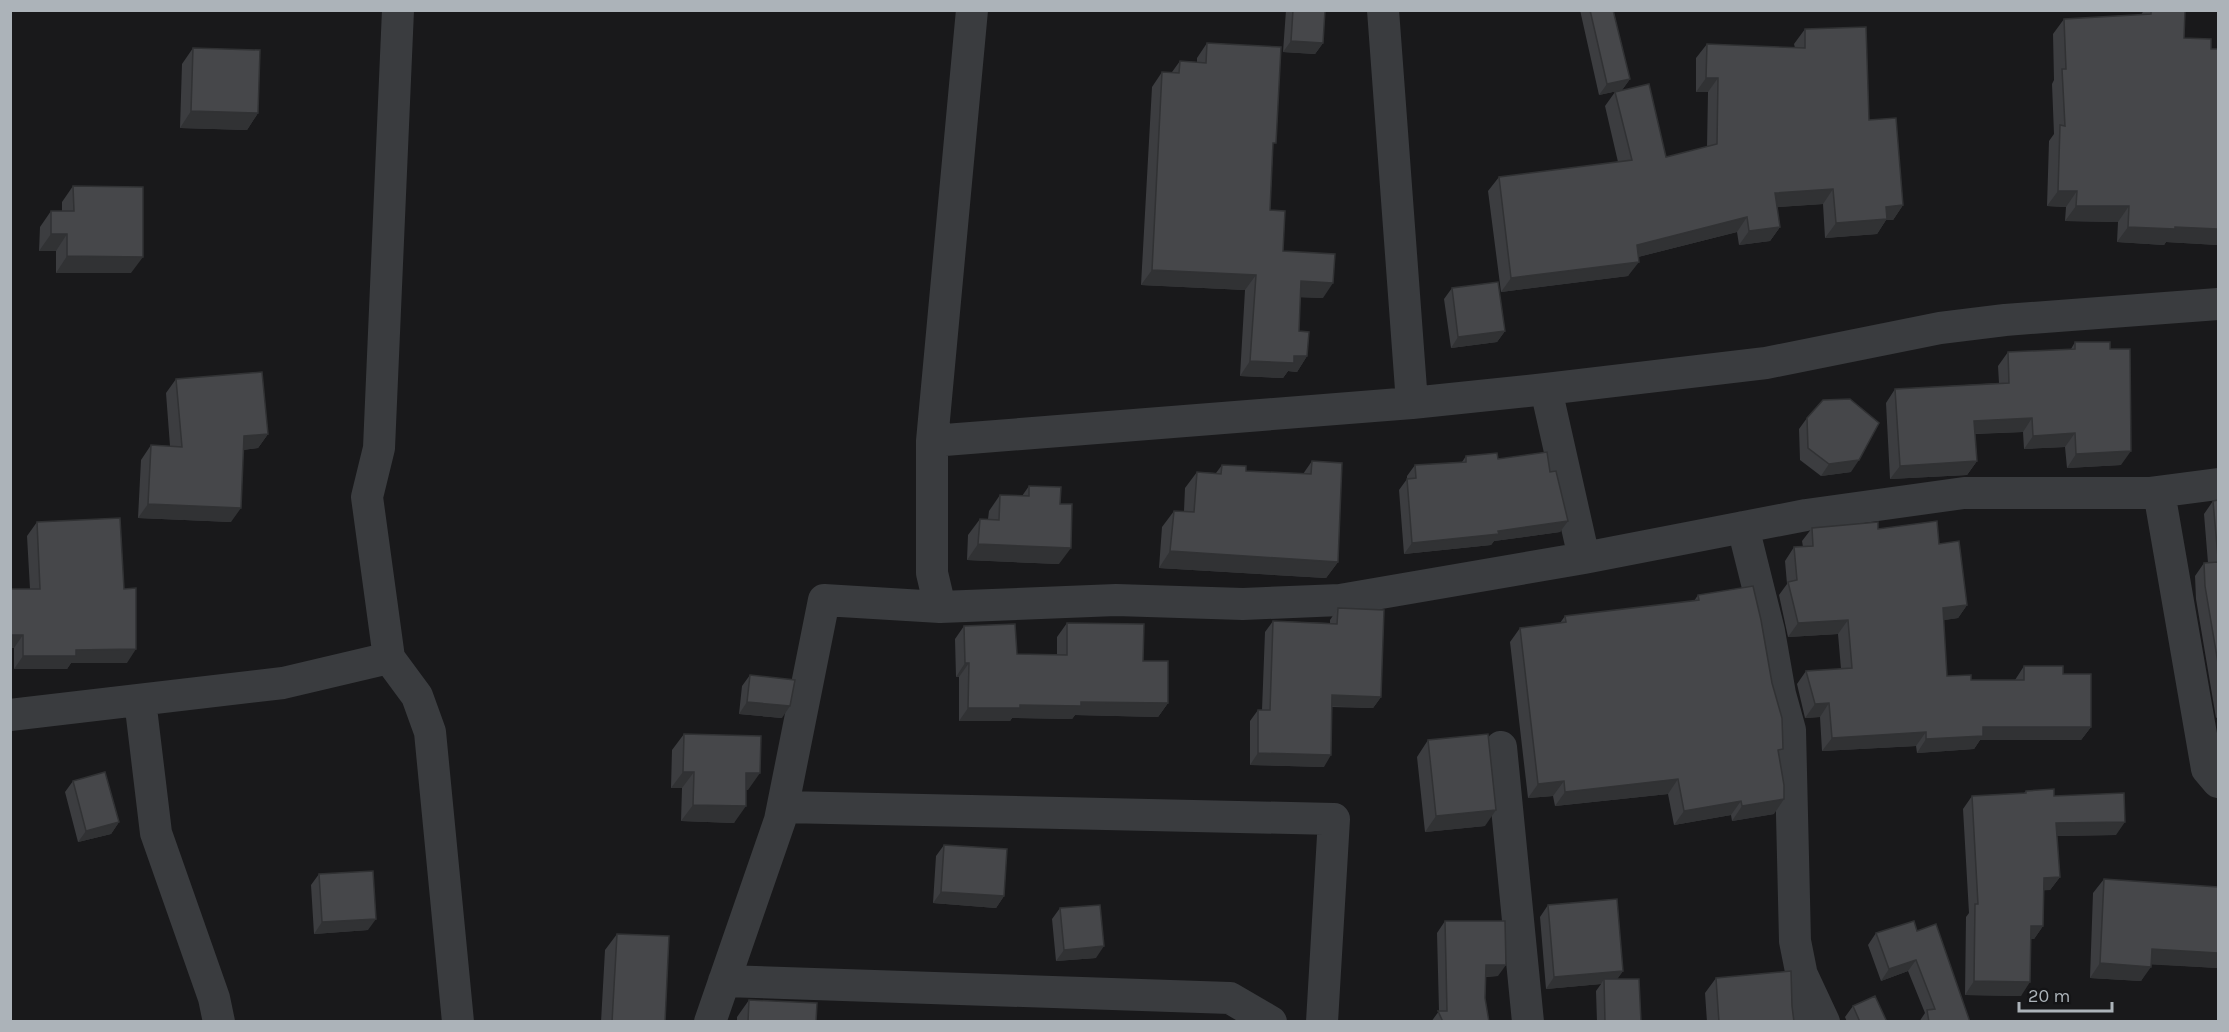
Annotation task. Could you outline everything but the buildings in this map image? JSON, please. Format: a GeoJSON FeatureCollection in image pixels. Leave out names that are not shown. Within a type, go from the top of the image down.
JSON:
{"type":"FeatureCollection","features":[{"type":"Feature","properties":{"kind":"street"},"geometry":{"type":"LineString","coordinates":[[398,10],[379,448],[367,497],[389,658],[417,696],[430,732],[458,1022]]}},
{"type":"Feature","properties":{"kind":"street"},"geometry":{"type":"LineString","coordinates":[[940,608],[932,573],[932,441],[972,10]]}},
{"type":"Feature","properties":{"kind":"street"},"geometry":{"type":"LineString","coordinates":[[1383,10],[1412,403]]}},
{"type":"Feature","properties":{"kind":"street"},"geometry":{"type":"LineString","coordinates":[[932,441],[1412,403],[1546,389],[1766,363],[1940,328],[1983,322],[2101,311],[2218,304]]}},
{"type":"Feature","properties":{"kind":"street"},"geometry":{"type":"LineString","coordinates":[[1546,389],[1584,558]]}},
{"type":"Feature","properties":{"kind":"street"},"geometry":{"type":"LineString","coordinates":[[710,1022],[783,807],[825,600],[940,608],[1116,600],[1242,604],[1340,600],[1584,558],[1806,515],[1964,493],[2159,492],[2218,484]]}},
{"type":"Feature","properties":{"kind":"street"},"geometry":{"type":"LineString","coordinates":[[2159,492],[2207,768],[2218,782]]}},
{"type":"Feature","properties":{"kind":"street"},"geometry":{"type":"LineString","coordinates":[[1743,527],[1769,631],[1780,694],[1790,730],[1795,941],[1800,971],[1799,1022]]}},
{"type":"Feature","properties":{"kind":"street"},"geometry":{"type":"LineString","coordinates":[[10,715],[283,682],[389,658]]}},
{"type":"Feature","properties":{"kind":"street"},"geometry":{"type":"LineString","coordinates":[[140,700],[156,833],[214,998],[219,1022]]}},
{"type":"Feature","properties":{"kind":"street"},"geometry":{"type":"LineString","coordinates":[[1501,747],[1528,1022]]}},
{"type":"Feature","properties":{"kind":"street"},"geometry":{"type":"LineString","coordinates":[[783,807],[1334,819],[1322,1022]]}},
{"type":"Feature","properties":{"kind":"street"},"geometry":{"type":"LineString","coordinates":[[1800,971],[1824,1022]]}},
{"type":"Feature","properties":{"kind":"street"},"geometry":{"type":"LineString","coordinates":[[724,981],[1230,998],[1271,1022]]}}]}
